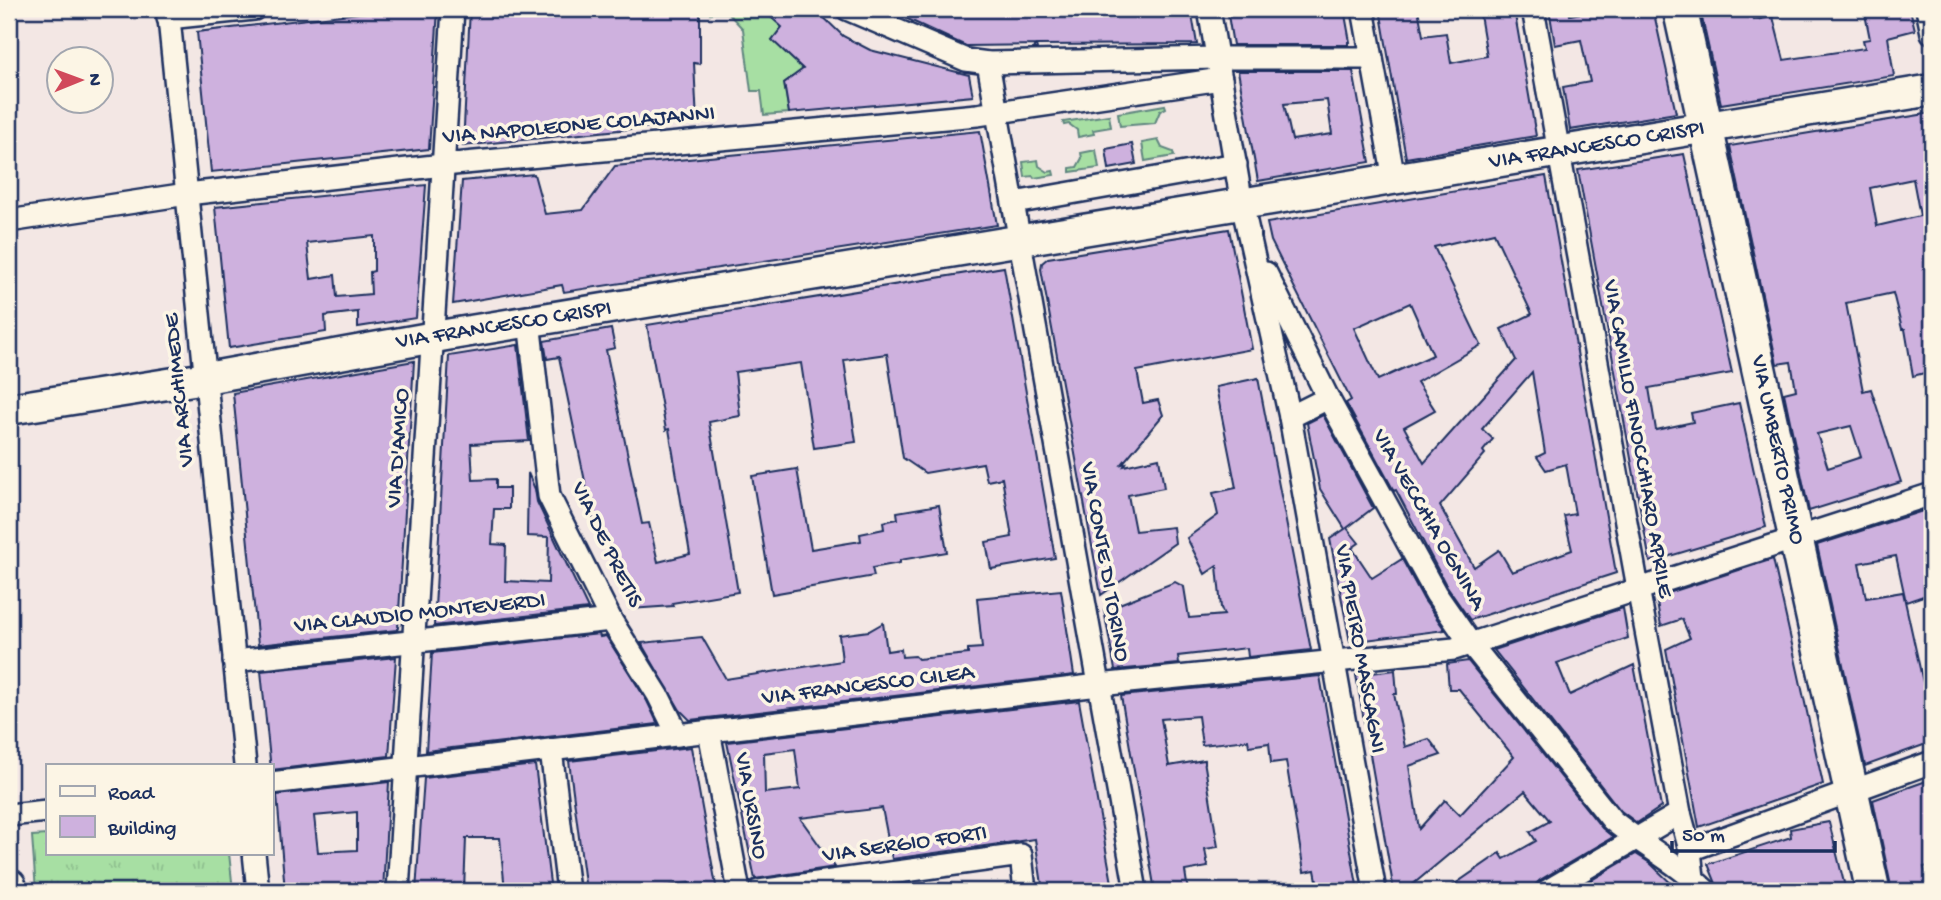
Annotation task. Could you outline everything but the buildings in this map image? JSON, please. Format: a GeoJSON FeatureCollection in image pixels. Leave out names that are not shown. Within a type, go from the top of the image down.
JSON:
{"type":"FeatureCollection","features":[{"type":"Feature","properties":{"kind":"main road","name":"VIA UMBERTO PRIMO"},"geometry":{"type":"LineString","coordinates":[[1680,9],[1873,891]]}},
{"type":"Feature","properties":{"kind":"main road","name":"VIA FRANCESCO CRISPI"},"geometry":{"type":"LineString","coordinates":[[9,409],[1011,243],[1250,210],[1394,179],[1932,90]]}},
{"type":"Feature","properties":{"kind":"main road"},"geometry":{"type":"LineString","coordinates":[[9,886],[9,891]]}},
{"type":"Feature","properties":{"kind":"street"},"geometry":{"type":"LineString","coordinates":[[168,13],[254,9]]}},
{"type":"Feature","properties":{"kind":"street","name":"VIA D'AMICO"},"geometry":{"type":"LineString","coordinates":[[398,891],[453,9]]}},
{"type":"Feature","properties":{"kind":"street"},"geometry":{"type":"LineString","coordinates":[[847,9],[966,60],[988,63],[1223,53],[1372,58]]}},
{"type":"Feature","properties":{"kind":"street"},"geometry":{"type":"LineString","coordinates":[[1209,9],[1223,53],[1221,79],[1236,164],[1250,210]]}},
{"type":"Feature","properties":{"kind":"street"},"geometry":{"type":"LineString","coordinates":[[1363,9],[1394,179]]}},
{"type":"Feature","properties":{"kind":"street","name":"VIA CAMILLO FINOCCHIARO APRILE"},"geometry":{"type":"LineString","coordinates":[[1533,9],[1680,813],[1700,885]]}},
{"type":"Feature","properties":{"kind":"street"},"geometry":{"type":"LineString","coordinates":[[1927,9],[1932,33]]}},
{"type":"Feature","properties":{"kind":"street","name":"VIA ARCHIMEDE"},"geometry":{"type":"LineString","coordinates":[[168,13],[245,764]]}},
{"type":"Feature","properties":{"kind":"street"},"geometry":{"type":"LineString","coordinates":[[1104,60],[1106,96]]}},
{"type":"Feature","properties":{"kind":"street","name":"VIA CONTE DI TORINO"},"geometry":{"type":"LineString","coordinates":[[988,63],[987,113],[1014,203],[1011,243],[1099,685],[1136,891]]}},
{"type":"Feature","properties":{"kind":"street","name":"VIA NAPOLEONE COLAJANNI"},"geometry":{"type":"LineString","coordinates":[[9,220],[187,194],[443,165],[987,113],[1221,79]]}},
{"type":"Feature","properties":{"kind":"street"},"geometry":{"type":"LineString","coordinates":[[1014,203],[1236,164]]}},
{"type":"Feature","properties":{"kind":"street","name":"VIA VECCHIA OGNINA"},"geometry":{"type":"LineString","coordinates":[[1250,210],[1266,275],[1328,398],[1436,594],[1470,643],[1612,820],[1700,885]]}},
{"type":"Feature","properties":{"kind":"street","name":"VIA PIETRO MASCAGNI"},"geometry":{"type":"LineString","coordinates":[[1250,210],[1376,891]]}},
{"type":"Feature","properties":{"kind":"street","name":"VIA DE PRETIS"},"geometry":{"type":"LineString","coordinates":[[529,321],[549,496],[611,620],[658,695],[678,735]]}},
{"type":"Feature","properties":{"kind":"street"},"geometry":{"type":"LineString","coordinates":[[1290,417],[1328,398]]}},
{"type":"Feature","properties":{"kind":"street","name":"VIA FRANCESCO CILEA"},"geometry":{"type":"LineString","coordinates":[[273,783],[1099,685],[1454,649],[1932,494]]}},
{"type":"Feature","properties":{"kind":"street","name":"VIA CLAUDIO MONTEVERDI"},"geometry":{"type":"LineString","coordinates":[[234,661],[611,620]]}},
{"type":"Feature","properties":{"kind":"street","name":"VIA URSINO"},"geometry":{"type":"LineString","coordinates":[[709,731],[738,891]]}},
{"type":"Feature","properties":{"kind":"street"},"geometry":{"type":"LineString","coordinates":[[551,750],[568,891]]}},
{"type":"Feature","properties":{"kind":"street"},"geometry":{"type":"LineString","coordinates":[[1690,850],[1932,762]]}},
{"type":"Feature","properties":{"kind":"street"},"geometry":{"type":"LineString","coordinates":[[9,815],[46,811]]}},
{"type":"Feature","properties":{"kind":"street"},"geometry":{"type":"LineString","coordinates":[[1547,891],[1680,813]]}},
{"type":"Feature","properties":{"kind":"street"},"geometry":{"type":"LineString","coordinates":[[254,855],[258,891]]}},
{"type":"Feature","properties":{"kind":"street","name":"VIA SERGIO FORTI"},"geometry":{"type":"LineString","coordinates":[[759,891],[901,882],[1021,855],[1025,891]]}},
{"type":"Feature","properties":{"kind":"green space"},"geometry":{"type":"Polygon","coordinates":[[[700,9],[762,9],[782,27],[772,40],[803,69],[784,83],[789,113],[764,115],[761,91],[751,91],[743,29],[728,13],[700,13],[700,9]]]}},
{"type":"Feature","properties":{"kind":"green space"},"geometry":{"type":"Polygon","coordinates":[[[1165,105],[1166,108],[1160,111],[1155,123],[1120,126],[1118,113],[1165,105]]]}},
{"type":"Feature","properties":{"kind":"green space"},"geometry":{"type":"Polygon","coordinates":[[[1109,115],[1111,127],[1093,130],[1094,134],[1078,137],[1077,130],[1069,124],[1064,125],[1063,122],[1109,115]]]}},
{"type":"Feature","properties":{"kind":"green space"},"geometry":{"type":"Polygon","coordinates":[[[1158,140],[1162,148],[1173,152],[1174,156],[1145,161],[1142,143],[1158,140]]]}},
{"type":"Feature","properties":{"kind":"green space"},"geometry":{"type":"Polygon","coordinates":[[[1096,150],[1099,168],[1070,172],[1070,168],[1077,167],[1082,158],[1081,153],[1096,150]]]}},
{"type":"Feature","properties":{"kind":"green space"},"geometry":{"type":"Polygon","coordinates":[[[1038,160],[1039,166],[1048,172],[1053,171],[1054,175],[1025,177],[1023,162],[1038,160]]]}},
{"type":"Feature","properties":{"kind":"green space"},"geometry":{"type":"Polygon","coordinates":[[[46,835],[46,855],[229,855],[233,891],[36,891],[32,836],[46,835]]]}}]}
